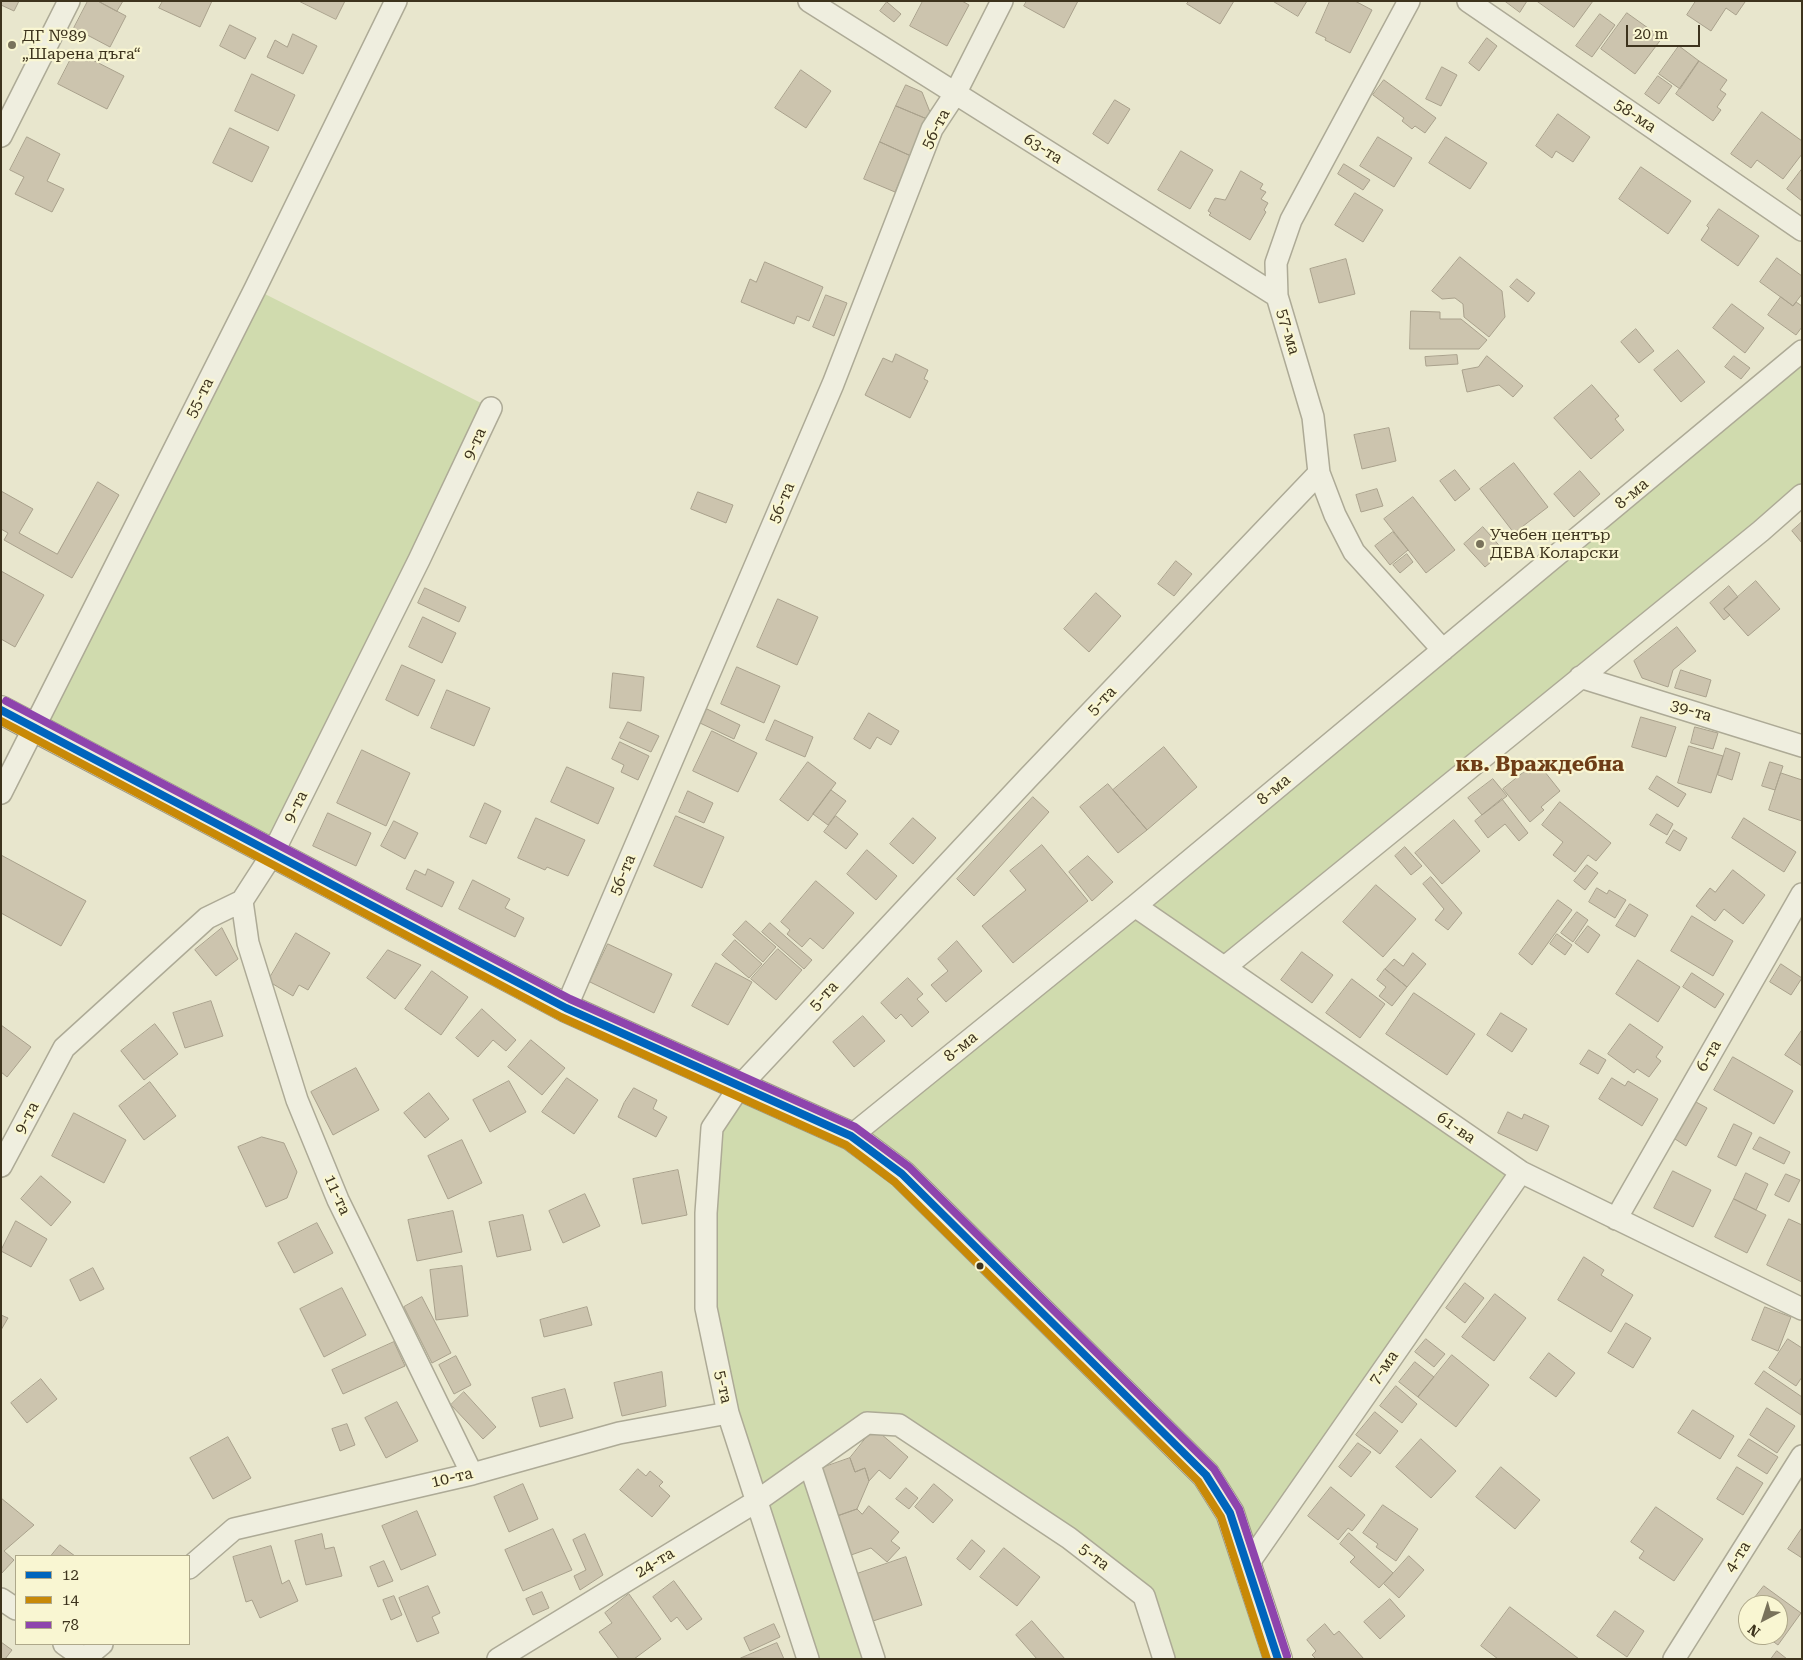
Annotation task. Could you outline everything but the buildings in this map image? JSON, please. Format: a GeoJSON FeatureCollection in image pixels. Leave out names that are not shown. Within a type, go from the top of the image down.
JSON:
{"type":"FeatureCollection","features":[{"type":"Feature","properties":{"kind":"street"},"geometry":{"type":"LineString","coordinates":[[1,136],[69,1]]}},
{"type":"Feature","properties":{"kind":"street","name":"55-та"},"geometry":{"type":"LineString","coordinates":[[1,793],[36,728],[396,1]]}},
{"type":"Feature","properties":{"kind":"street","name":"63-та"},"geometry":{"type":"LineString","coordinates":[[810,1],[1277,296]]}},
{"type":"Feature","properties":{"kind":"street","name":"56-та"},"geometry":{"type":"LineString","coordinates":[[566,1008],[833,384],[932,128],[955,94],[1002,1]]}},
{"type":"Feature","properties":{"kind":"street","name":"57-ма"},"geometry":{"type":"LineString","coordinates":[[1409,1],[1291,220],[1276,263],[1277,296],[1313,417],[1320,474],[1335,515],[1354,552],[1443,650]]}},
{"type":"Feature","properties":{"kind":"street","name":"58-ма"},"geometry":{"type":"LineString","coordinates":[[1468,1],[1802,230]]}},
{"type":"Feature","properties":{"kind":"street","name":"8-ма"},"geometry":{"type":"LineString","coordinates":[[851,1136],[1135,906],[1802,351]]}},
{"type":"Feature","properties":{"kind":"street","name":"9-та"},"geometry":{"type":"LineString","coordinates":[[1,1166],[64,1048],[206,918],[242,902],[273,853],[419,560],[491,408]]}},
{"type":"Feature","properties":{"kind":"street","name":"5-та"},"geometry":{"type":"LineString","coordinates":[[808,1659],[728,1412],[706,1308],[706,1213],[712,1128],[740,1086],[1013,794],[1320,474]]}},
{"type":"Feature","properties":{"kind":"street"},"geometry":{"type":"LineString","coordinates":[[1225,967],[1761,531],[1802,495]]}},
{"type":"Feature","properties":{"kind":"street","name":"39-та"},"geometry":{"type":"LineString","coordinates":[[1580,677],[1802,746]]}},
{"type":"Feature","properties":{"kind":"street"},"geometry":{"type":"LineString","coordinates":[[1,710],[566,1008],[851,1136],[902,1174],[1206,1475],[1230,1514],[1278,1659]]}},
{"type":"Feature","properties":{"kind":"street","name":"6-та"},"geometry":{"type":"LineString","coordinates":[[1616,1219],[1802,894]]}},
{"type":"Feature","properties":{"kind":"street","name":"11-та"},"geometry":{"type":"LineString","coordinates":[[242,902],[248,943],[297,1100],[338,1200],[472,1474]]}},
{"type":"Feature","properties":{"kind":"street","name":"61-ва"},"geometry":{"type":"LineString","coordinates":[[1135,906],[1520,1172],[1802,1309]]}},
{"type":"Feature","properties":{"kind":"street","name":"7-ма"},"geometry":{"type":"LineString","coordinates":[[1248,1564],[1520,1172]]}},
{"type":"Feature","properties":{"kind":"street","name":"10-та"},"geometry":{"type":"LineString","coordinates":[[190,1567],[234,1529],[472,1474],[620,1433],[728,1412]]}},
{"type":"Feature","properties":{"kind":"street","name":"5-та"},"geometry":{"type":"LineString","coordinates":[[810,1465],[838,1442],[866,1423],[899,1425],[1069,1538],[1144,1596],[1164,1659]]}},
{"type":"Feature","properties":{"kind":"street","name":"4-та"},"geometry":{"type":"LineString","coordinates":[[1674,1659],[1802,1456]]}},
{"type":"Feature","properties":{"kind":"street"},"geometry":{"type":"LineString","coordinates":[[810,1465],[874,1659]]}},
{"type":"Feature","properties":{"kind":"street","name":"24-та"},"geometry":{"type":"LineString","coordinates":[[498,1659],[757,1501],[810,1465]]}},
{"type":"Feature","properties":{"kind":"street"},"geometry":{"type":"LineString","coordinates":[[1,1599],[15,1609]]}},
{"type":"Feature","properties":{"kind":"street"},"geometry":{"type":"LineString","coordinates":[[66,1645],[85,1658],[101,1645]]}},
{"type":"Feature","properties":{"kind":"green space"},"geometry":{"type":"Polygon","coordinates":[[[255,289],[491,408],[273,853],[36,729],[255,289]]]}},
{"type":"Feature","properties":{"kind":"green space"},"geometry":{"type":"Polygon","coordinates":[[[1802,351],[1802,495],[1225,967],[1521,1172],[1248,1564],[1278,1659],[1164,1659],[1143,1596],[899,1425],[867,1423],[811,1465],[874,1659],[808,1659],[706,1308],[712,1128],[740,1086],[851,1136],[1802,351]]]}},
{"type":"Feature","properties":{"kind":"transit line","name":"78"},"geometry":{"type":"LineString","coordinates":[[6,701],[570,999],[855,1127],[909,1167],[1214,1469],[1239,1509],[1287,1656]]}},
{"type":"Feature","properties":{"kind":"transit line","name":"12"},"geometry":{"type":"LineString","coordinates":[[1,710],[566,1008],[851,1136],[902,1174],[1206,1475],[1230,1513],[1278,1659]]}},
{"type":"Feature","properties":{"kind":"transit line","name":"14"},"geometry":{"type":"LineString","coordinates":[[1,721],[561,1017],[846,1145],[895,1182],[1198,1481],[1221,1517],[1267,1659]]}},
{"type":"Feature","properties":{"kind":"place","name":"ДГ №89 „Шарена дъга“"},"geometry":{"type":"Point","coordinates":[12,45]}},
{"type":"Feature","properties":{"kind":"place","name":"Учебен център ДЕВА Коларски"},"geometry":{"type":"Point","coordinates":[1480,544]}},
{"type":"Feature","properties":{"kind":"district","name":"кв. Враждебна"},"geometry":{"type":"Point","coordinates":[1540,765]}}]}
